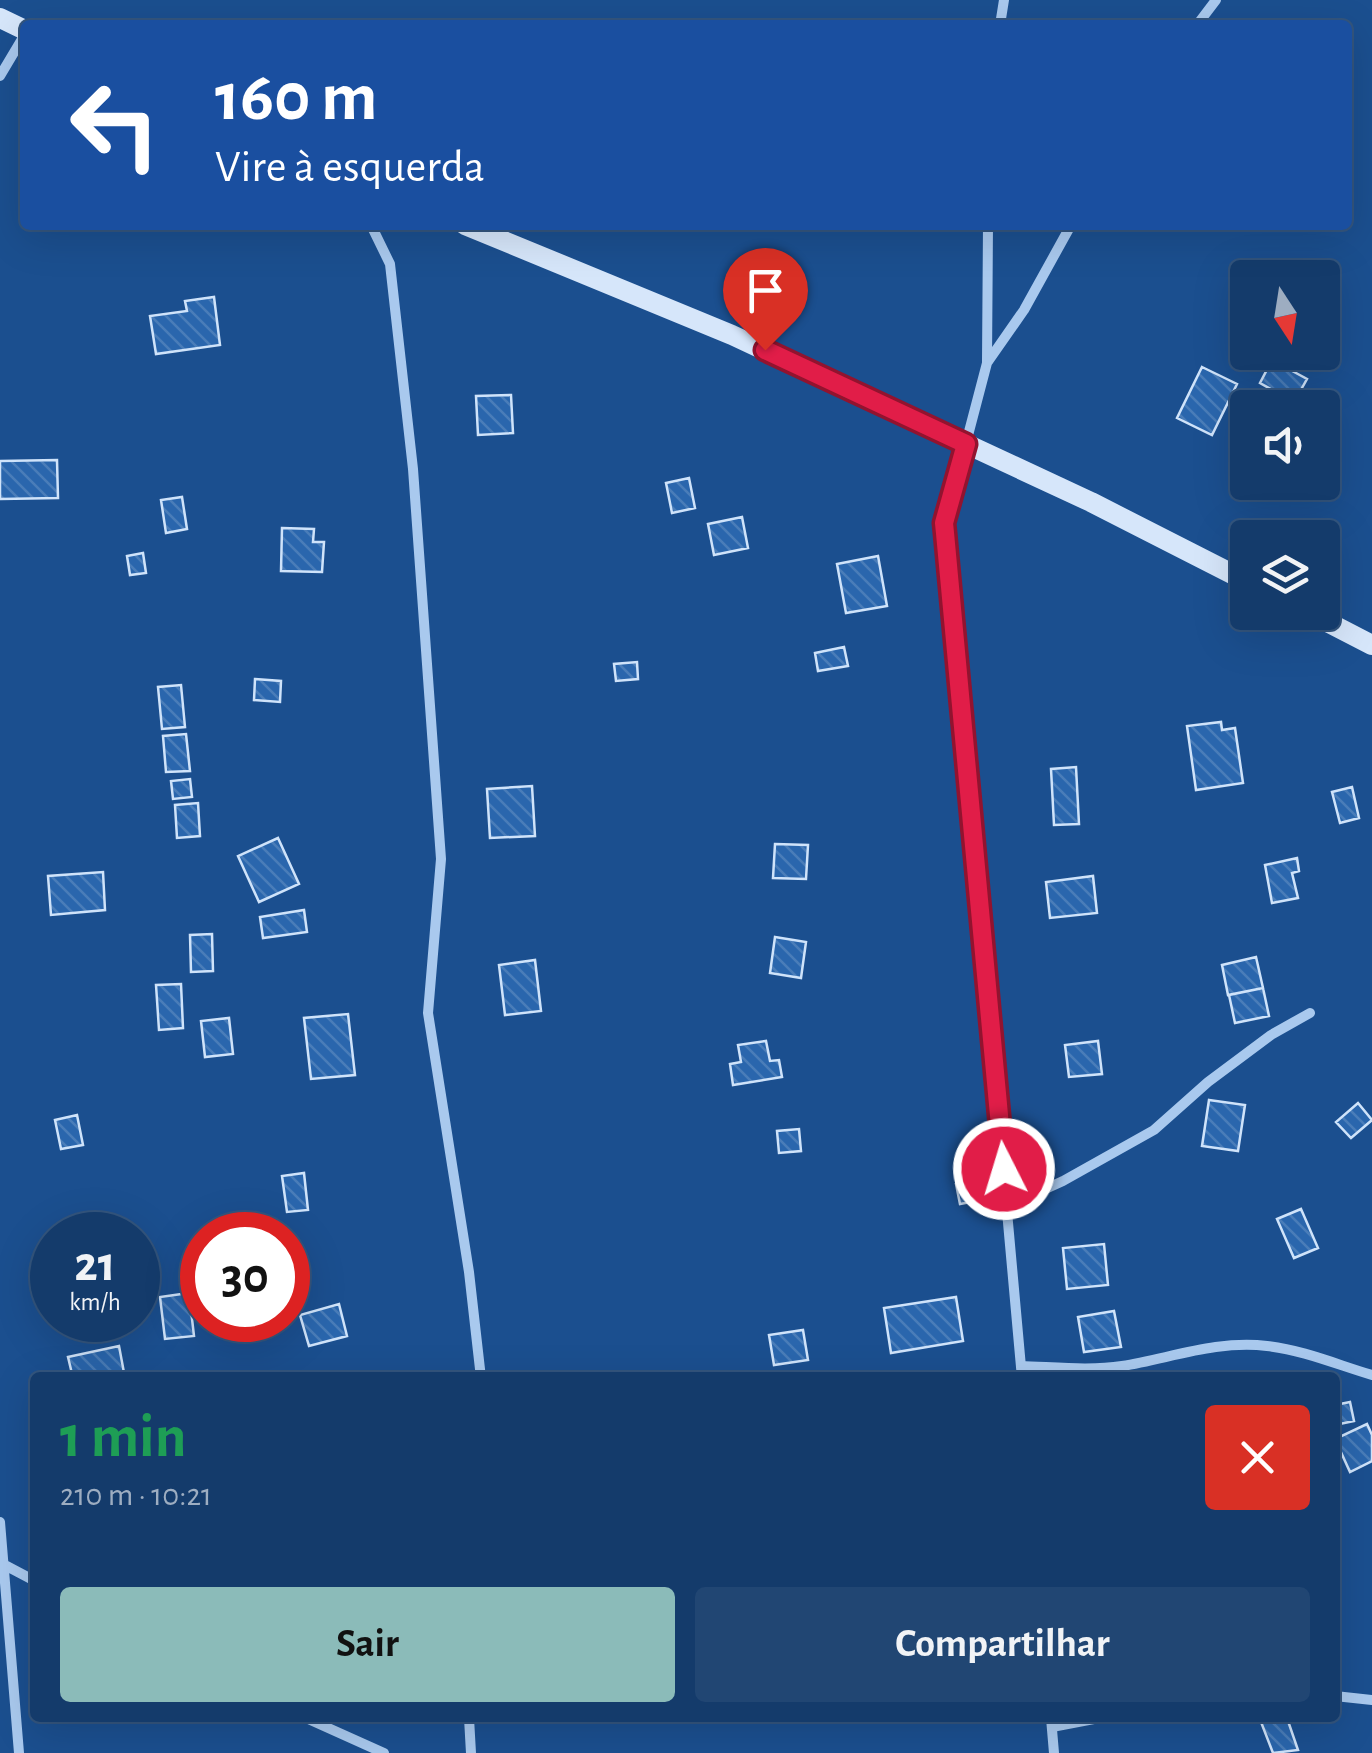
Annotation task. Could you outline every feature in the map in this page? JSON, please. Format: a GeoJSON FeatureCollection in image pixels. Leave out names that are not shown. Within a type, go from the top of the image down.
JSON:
{"type":"FeatureCollection","features":[{"type":"Feature","properties":{"kind":"street"},"geometry":{"type":"LineString","coordinates":[[1201,20],[1216,0]]}},
{"type":"Feature","properties":{"kind":"street"},"geometry":{"type":"LineString","coordinates":[[0,76],[20,41]]}},
{"type":"Feature","properties":{"kind":"street"},"geometry":{"type":"LineString","coordinates":[[373,230],[390,264],[413,469],[441,859],[428,1013],[481,1372]]}},
{"type":"Feature","properties":{"kind":"street"},"geometry":{"type":"LineString","coordinates":[[477,230],[732,335],[1091,502],[1230,573]]}},
{"type":"Feature","properties":{"kind":"street"},"geometry":{"type":"LineString","coordinates":[[988,230],[987,363],[944,523],[1022,1372],[1118,1367],[1237,1344],[1269,1346],[1372,1374]]}},
{"type":"Feature","properties":{"kind":"street"},"geometry":{"type":"LineString","coordinates":[[987,363],[1024,310],[1067,230]]}},
{"type":"Feature","properties":{"kind":"street"},"geometry":{"type":"LineString","coordinates":[[1340,628],[1372,645]]}},
{"type":"Feature","properties":{"kind":"street"},"geometry":{"type":"LineString","coordinates":[[1008,1206],[1063,1181],[1154,1130],[1240,1059],[1310,1013]]}},
{"type":"Feature","properties":{"kind":"street"},"geometry":{"type":"LineString","coordinates":[[0,1522],[20,1753]]}},
{"type":"Feature","properties":{"kind":"street"},"geometry":{"type":"LineString","coordinates":[[2,1563],[30,1578]]}},
{"type":"Feature","properties":{"kind":"street"},"geometry":{"type":"LineString","coordinates":[[1340,1697],[1372,1700]]}},
{"type":"Feature","properties":{"kind":"street"},"geometry":{"type":"LineString","coordinates":[[315,1722],[384,1753]]}},
{"type":"Feature","properties":{"kind":"street"},"geometry":{"type":"LineString","coordinates":[[470,1722],[471,1753]]}},
{"type":"Feature","properties":{"kind":"street"},"geometry":{"type":"LineString","coordinates":[[1051,1722],[1054,1753]]}},
{"type":"Feature","properties":{"kind":"building"},"geometry":{"type":"Polygon","coordinates":[[[214,297],[220,345],[156,354],[150,316],[187,311],[185,301],[214,297]]]}},
{"type":"Feature","properties":{"kind":"building"},"geometry":{"type":"Polygon","coordinates":[[[1202,367],[1237,384],[1230,390],[1230,398],[1212,435],[1177,418],[1202,367]]]}},
{"type":"Feature","properties":{"kind":"building"},"geometry":{"type":"Polygon","coordinates":[[[1267,370],[1290,370],[1307,379],[1301,390],[1273,390],[1260,383],[1267,370]]]}},
{"type":"Feature","properties":{"kind":"building"},"geometry":{"type":"Polygon","coordinates":[[[511,395],[513,433],[478,435],[476,396],[511,395]]]}},
{"type":"Feature","properties":{"kind":"building"},"geometry":{"type":"Polygon","coordinates":[[[57,460],[58,498],[0,499],[0,461],[57,460]]]}},
{"type":"Feature","properties":{"kind":"building"},"geometry":{"type":"Polygon","coordinates":[[[689,478],[695,508],[672,513],[666,483],[689,478]]]}},
{"type":"Feature","properties":{"kind":"building"},"geometry":{"type":"Polygon","coordinates":[[[182,497],[187,529],[166,533],[161,500],[182,497]]]}},
{"type":"Feature","properties":{"kind":"building"},"geometry":{"type":"Polygon","coordinates":[[[742,517],[748,548],[714,555],[708,524],[742,517]]]}},
{"type":"Feature","properties":{"kind":"building"},"geometry":{"type":"Polygon","coordinates":[[[282,528],[314,529],[313,542],[324,542],[322,572],[281,571],[282,528]]]}},
{"type":"Feature","properties":{"kind":"building"},"geometry":{"type":"Polygon","coordinates":[[[143,553],[146,573],[130,575],[127,556],[143,553]]]}},
{"type":"Feature","properties":{"kind":"building"},"geometry":{"type":"Polygon","coordinates":[[[878,556],[887,606],[846,613],[837,564],[878,556]]]}},
{"type":"Feature","properties":{"kind":"building"},"geometry":{"type":"Polygon","coordinates":[[[844,647],[848,666],[818,671],[815,653],[844,647]]]}},
{"type":"Feature","properties":{"kind":"building"},"geometry":{"type":"Polygon","coordinates":[[[637,662],[638,679],[616,681],[614,664],[637,662]]]}},
{"type":"Feature","properties":{"kind":"building"},"geometry":{"type":"Polygon","coordinates":[[[255,679],[281,681],[280,702],[254,700],[255,679]]]}},
{"type":"Feature","properties":{"kind":"building"},"geometry":{"type":"Polygon","coordinates":[[[181,685],[185,727],[162,729],[158,687],[181,685]]]}},
{"type":"Feature","properties":{"kind":"building"},"geometry":{"type":"Polygon","coordinates":[[[1221,722],[1222,730],[1235,728],[1243,783],[1196,790],[1187,726],[1221,722]]]}},
{"type":"Feature","properties":{"kind":"building"},"geometry":{"type":"Polygon","coordinates":[[[186,734],[190,771],[166,772],[163,736],[186,734]]]}},
{"type":"Feature","properties":{"kind":"building"},"geometry":{"type":"Polygon","coordinates":[[[1076,767],[1079,824],[1054,825],[1051,769],[1076,767]]]}},
{"type":"Feature","properties":{"kind":"building"},"geometry":{"type":"Polygon","coordinates":[[[190,779],[192,797],[173,799],[171,781],[190,779]]]}},
{"type":"Feature","properties":{"kind":"building"},"geometry":{"type":"Polygon","coordinates":[[[532,786],[535,836],[490,838],[487,789],[532,786]]]}},
{"type":"Feature","properties":{"kind":"building"},"geometry":{"type":"Polygon","coordinates":[[[1352,787],[1359,818],[1340,823],[1332,792],[1352,787]]]}},
{"type":"Feature","properties":{"kind":"building"},"geometry":{"type":"Polygon","coordinates":[[[198,803],[200,836],[177,838],[175,805],[198,803]]]}},
{"type":"Feature","properties":{"kind":"building"},"geometry":{"type":"Polygon","coordinates":[[[278,838],[299,884],[259,902],[238,856],[278,838]]]}},
{"type":"Feature","properties":{"kind":"building"},"geometry":{"type":"Polygon","coordinates":[[[775,844],[808,845],[806,879],[773,878],[775,844]]]}},
{"type":"Feature","properties":{"kind":"building"},"geometry":{"type":"Polygon","coordinates":[[[1297,858],[1299,871],[1292,873],[1298,898],[1272,903],[1265,865],[1297,858]]]}},
{"type":"Feature","properties":{"kind":"building"},"geometry":{"type":"Polygon","coordinates":[[[103,872],[105,910],[51,915],[48,876],[103,872]]]}},
{"type":"Feature","properties":{"kind":"building"},"geometry":{"type":"Polygon","coordinates":[[[1093,876],[1097,913],[1050,918],[1046,882],[1093,876]]]}},
{"type":"Feature","properties":{"kind":"building"},"geometry":{"type":"Polygon","coordinates":[[[304,910],[307,932],[263,938],[260,917],[304,910]]]}},
{"type":"Feature","properties":{"kind":"building"},"geometry":{"type":"Polygon","coordinates":[[[212,934],[213,971],[191,972],[190,935],[212,934]]]}},
{"type":"Feature","properties":{"kind":"building"},"geometry":{"type":"Polygon","coordinates":[[[775,937],[806,942],[801,978],[770,973],[775,937]]]}},
{"type":"Feature","properties":{"kind":"building"},"geometry":{"type":"Polygon","coordinates":[[[1256,957],[1263,988],[1228,995],[1222,965],[1256,957]]]}},
{"type":"Feature","properties":{"kind":"building"},"geometry":{"type":"Polygon","coordinates":[[[535,960],[541,1011],[505,1015],[499,965],[535,960]]]}},
{"type":"Feature","properties":{"kind":"building"},"geometry":{"type":"Polygon","coordinates":[[[181,984],[183,1028],[159,1030],[156,985],[181,984]]]}},
{"type":"Feature","properties":{"kind":"building"},"geometry":{"type":"Polygon","coordinates":[[[1263,988],[1269,1016],[1235,1023],[1229,995],[1263,988]]]}},
{"type":"Feature","properties":{"kind":"building"},"geometry":{"type":"Polygon","coordinates":[[[348,1014],[355,1075],[311,1079],[304,1018],[348,1014]]]}},
{"type":"Feature","properties":{"kind":"building"},"geometry":{"type":"Polygon","coordinates":[[[229,1018],[233,1054],[205,1057],[201,1021],[229,1018]]]}},
{"type":"Feature","properties":{"kind":"building"},"geometry":{"type":"Polygon","coordinates":[[[766,1041],[770,1061],[779,1060],[782,1077],[733,1085],[730,1064],[741,1062],[738,1045],[766,1041]]]}},
{"type":"Feature","properties":{"kind":"building"},"geometry":{"type":"Polygon","coordinates":[[[1098,1041],[1102,1074],[1069,1077],[1065,1045],[1098,1041]]]}},
{"type":"Feature","properties":{"kind":"building"},"geometry":{"type":"Polygon","coordinates":[[[1209,1100],[1245,1105],[1238,1151],[1202,1146],[1209,1100]]]}},
{"type":"Feature","properties":{"kind":"building"},"geometry":{"type":"Polygon","coordinates":[[[1358,1103],[1372,1120],[1351,1138],[1336,1122],[1358,1103]]]}},
{"type":"Feature","properties":{"kind":"building"},"geometry":{"type":"Polygon","coordinates":[[[77,1115],[83,1145],[61,1149],[55,1120],[77,1115]]]}},
{"type":"Feature","properties":{"kind":"building"},"geometry":{"type":"Polygon","coordinates":[[[799,1129],[801,1151],[779,1153],[777,1131],[799,1129]]]}},
{"type":"Feature","properties":{"kind":"building"},"geometry":{"type":"Polygon","coordinates":[[[304,1173],[308,1210],[287,1212],[282,1176],[304,1173]]]}},
{"type":"Feature","properties":{"kind":"building"},"geometry":{"type":"Polygon","coordinates":[[[972,1181],[976,1201],[960,1204],[956,1184],[972,1181]]]}},
{"type":"Feature","properties":{"kind":"building"},"geometry":{"type":"Polygon","coordinates":[[[1301,1209],[1318,1248],[1294,1258],[1277,1219],[1301,1209]]]}},
{"type":"Feature","properties":{"kind":"building"},"geometry":{"type":"Polygon","coordinates":[[[1104,1244],[1108,1285],[1067,1289],[1063,1248],[1104,1244]]]}},
{"type":"Feature","properties":{"kind":"building"},"geometry":{"type":"Polygon","coordinates":[[[180,1294],[180,1337],[165,1339],[160,1297],[180,1294]]]}},
{"type":"Feature","properties":{"kind":"building"},"geometry":{"type":"Polygon","coordinates":[[[956,1297],[963,1341],[891,1353],[884,1308],[956,1297]]]}},
{"type":"Feature","properties":{"kind":"building"},"geometry":{"type":"Polygon","coordinates":[[[339,1304],[347,1336],[309,1346],[310,1312],[339,1304]]]}},
{"type":"Feature","properties":{"kind":"building"},"geometry":{"type":"Polygon","coordinates":[[[1114,1311],[1121,1347],[1084,1352],[1078,1317],[1114,1311]]]}},
{"type":"Feature","properties":{"kind":"building"},"geometry":{"type":"Polygon","coordinates":[[[803,1330],[808,1360],[774,1365],[769,1335],[803,1330]]]}},
{"type":"Feature","properties":{"kind":"building"},"geometry":{"type":"Polygon","coordinates":[[[119,1346],[124,1372],[72,1372],[68,1357],[119,1346]]]}},
{"type":"Feature","properties":{"kind":"building"},"geometry":{"type":"Polygon","coordinates":[[[1350,1402],[1354,1421],[1340,1424],[1340,1404],[1350,1402]]]}},
{"type":"Feature","properties":{"kind":"building"},"geometry":{"type":"Polygon","coordinates":[[[1367,1424],[1372,1435],[1372,1461],[1350,1472],[1340,1450],[1340,1437],[1367,1424]]]}},
{"type":"Feature","properties":{"kind":"building"},"geometry":{"type":"Polygon","coordinates":[[[1261,1722],[1288,1722],[1298,1750],[1273,1753],[1261,1722]]]}},
{"type":"Feature","properties":{"kind":"route"},"geometry":{"type":"LineString","coordinates":[[765,350],[966,444],[944,523],[1004,1169]]}}]}
